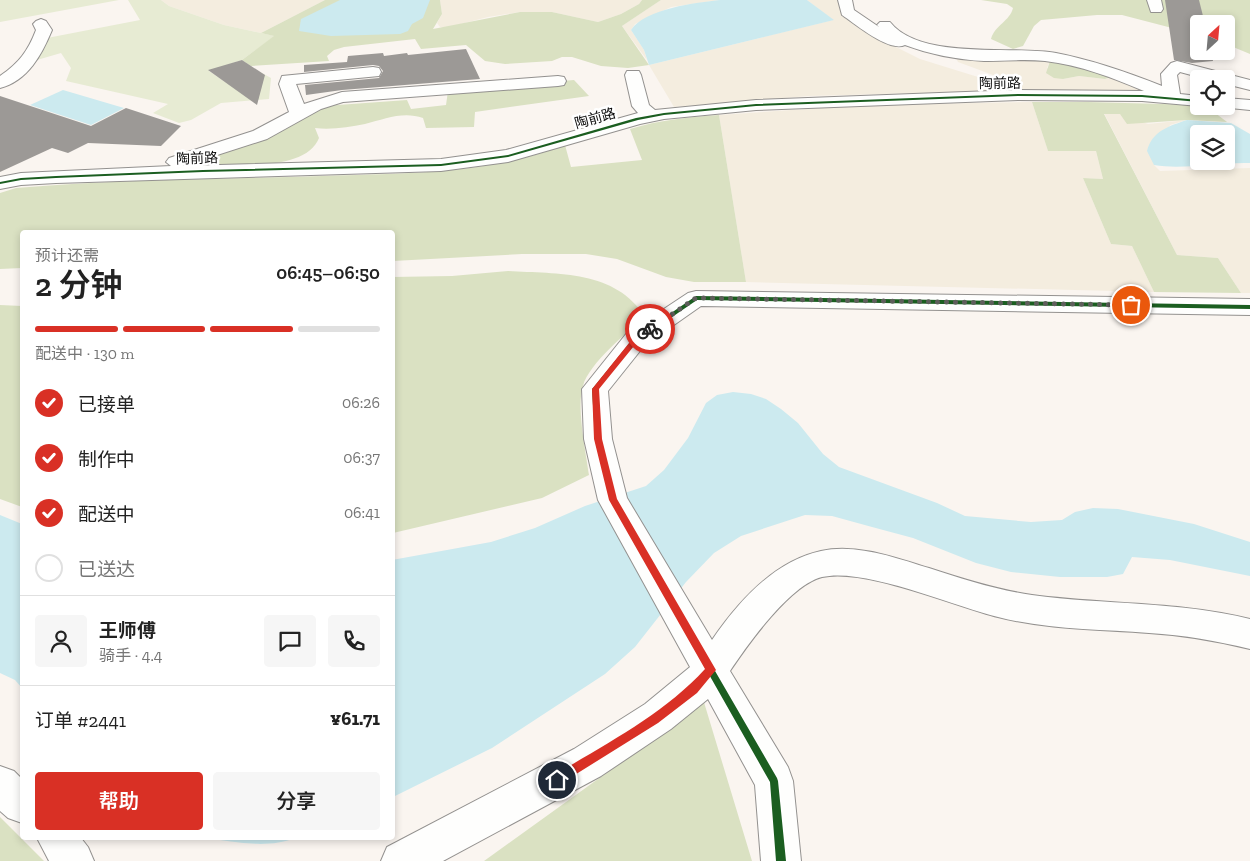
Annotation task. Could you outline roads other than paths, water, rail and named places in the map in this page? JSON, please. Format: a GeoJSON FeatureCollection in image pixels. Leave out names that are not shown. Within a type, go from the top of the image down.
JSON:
{"type":"FeatureCollection","features":[{"type":"Feature","properties":{"kind":"street"},"geometry":{"type":"LineString","coordinates":[[845,0],[847,12],[898,37],[925,46],[958,54],[983,56],[1033,54],[1057,58],[1094,67],[1184,98]]}},
{"type":"Feature","properties":{"kind":"street"},"geometry":{"type":"LineString","coordinates":[[0,83],[27,65],[37,49],[44,30],[42,24]]}},
{"type":"Feature","properties":{"kind":"street"},"geometry":{"type":"LineString","coordinates":[[883,29],[921,54],[975,71]]}},
{"type":"Feature","properties":{"kind":"street"},"geometry":{"type":"LineString","coordinates":[[1184,98],[1169,74],[1177,66],[1192,70]]}},
{"type":"Feature","properties":{"kind":"street"},"geometry":{"type":"LineString","coordinates":[[299,114],[287,84],[288,80],[373,72]]}},
{"type":"Feature","properties":{"kind":"street"},"geometry":{"type":"LineString","coordinates":[[633,74],[646,111]]}},
{"type":"Feature","properties":{"kind":"street"},"geometry":{"type":"LineString","coordinates":[[996,79],[1012,95]]}},
{"type":"Feature","properties":{"kind":"street"},"geometry":{"type":"LineString","coordinates":[[134,173],[260,136],[315,105],[342,98],[558,81]]}},
{"type":"Feature","properties":{"kind":"street"},"geometry":{"type":"LineString","coordinates":[[1235,81],[1250,85]]}},
{"type":"Feature","properties":{"kind":"street","name":"陶前路"},"geometry":{"type":"LineString","coordinates":[[0,184],[21,179],[134,173],[441,165],[508,156],[612,126],[646,111],[1012,95],[1184,98]]}},
{"type":"Feature","properties":{"kind":"street"},"geometry":{"type":"LineString","coordinates":[[1235,103],[1250,104]]}},
{"type":"Feature","properties":{"kind":"street"},"geometry":{"type":"LineString","coordinates":[[781,861],[774,781],[613,500],[598,439],[595,389],[635,340],[696,298],[1250,307]]}},
{"type":"Feature","properties":{"kind":"street"},"geometry":{"type":"LineString","coordinates":[[401,861],[557,780],[654,720],[694,689],[705,660],[737,633],[777,592],[812,567],[832,562],[867,566],[917,578],[983,599],[1041,611],[1181,621],[1212,625],[1250,634]]}},
{"type":"Feature","properties":{"kind":"street"},"geometry":{"type":"LineString","coordinates":[[0,785],[20,802]]}},
{"type":"Feature","properties":{"kind":"street"},"geometry":{"type":"LineString","coordinates":[[58,840],[74,861]]}},
{"type":"Feature","properties":{"kind":"water"},"geometry":{"type":"Polygon","coordinates":[[[340,0],[430,0],[423,18],[412,24],[408,31],[400,34],[331,36],[299,31],[301,19],[340,0]]]}},
{"type":"Feature","properties":{"kind":"water"},"geometry":{"type":"Polygon","coordinates":[[[720,0],[807,0],[834,20],[649,65],[644,50],[631,30],[638,23],[648,16],[672,8],[720,0]]]}},
{"type":"Feature","properties":{"kind":"water"},"geometry":{"type":"Polygon","coordinates":[[[63,90],[124,108],[91,125],[30,105],[63,90]]]}},
{"type":"Feature","properties":{"kind":"water"},"geometry":{"type":"Polygon","coordinates":[[[1187,120],[1231,123],[1234,125],[1190,125],[1190,166],[1154,165],[1147,151],[1149,144],[1157,134],[1168,127],[1187,120]]]}},
{"type":"Feature","properties":{"kind":"water"},"geometry":{"type":"Polygon","coordinates":[[[1235,125],[1250,134],[1250,163],[1235,164],[1235,125]]]}},
{"type":"Feature","properties":{"kind":"water"},"geometry":{"type":"Polygon","coordinates":[[[733,392],[751,394],[766,399],[798,423],[823,454],[839,467],[937,503],[965,516],[1031,522],[1062,520],[1075,512],[1093,508],[1118,509],[1194,524],[1250,542],[1250,576],[1170,560],[1132,557],[1123,574],[1107,577],[1060,577],[1011,572],[976,563],[913,538],[832,516],[805,515],[741,536],[714,553],[686,582],[635,647],[605,674],[492,748],[395,796],[395,559],[491,542],[535,528],[585,506],[646,486],[664,470],[688,438],[706,403],[717,395],[733,392]]]}},
{"type":"Feature","properties":{"kind":"water"},"geometry":{"type":"Polygon","coordinates":[[[0,515],[20,523],[20,686],[15,680],[0,673],[0,515]]]}},
{"type":"Feature","properties":{"kind":"water"},"geometry":{"type":"Polygon","coordinates":[[[220,840],[288,840],[263,844],[220,840]]]}}]}
